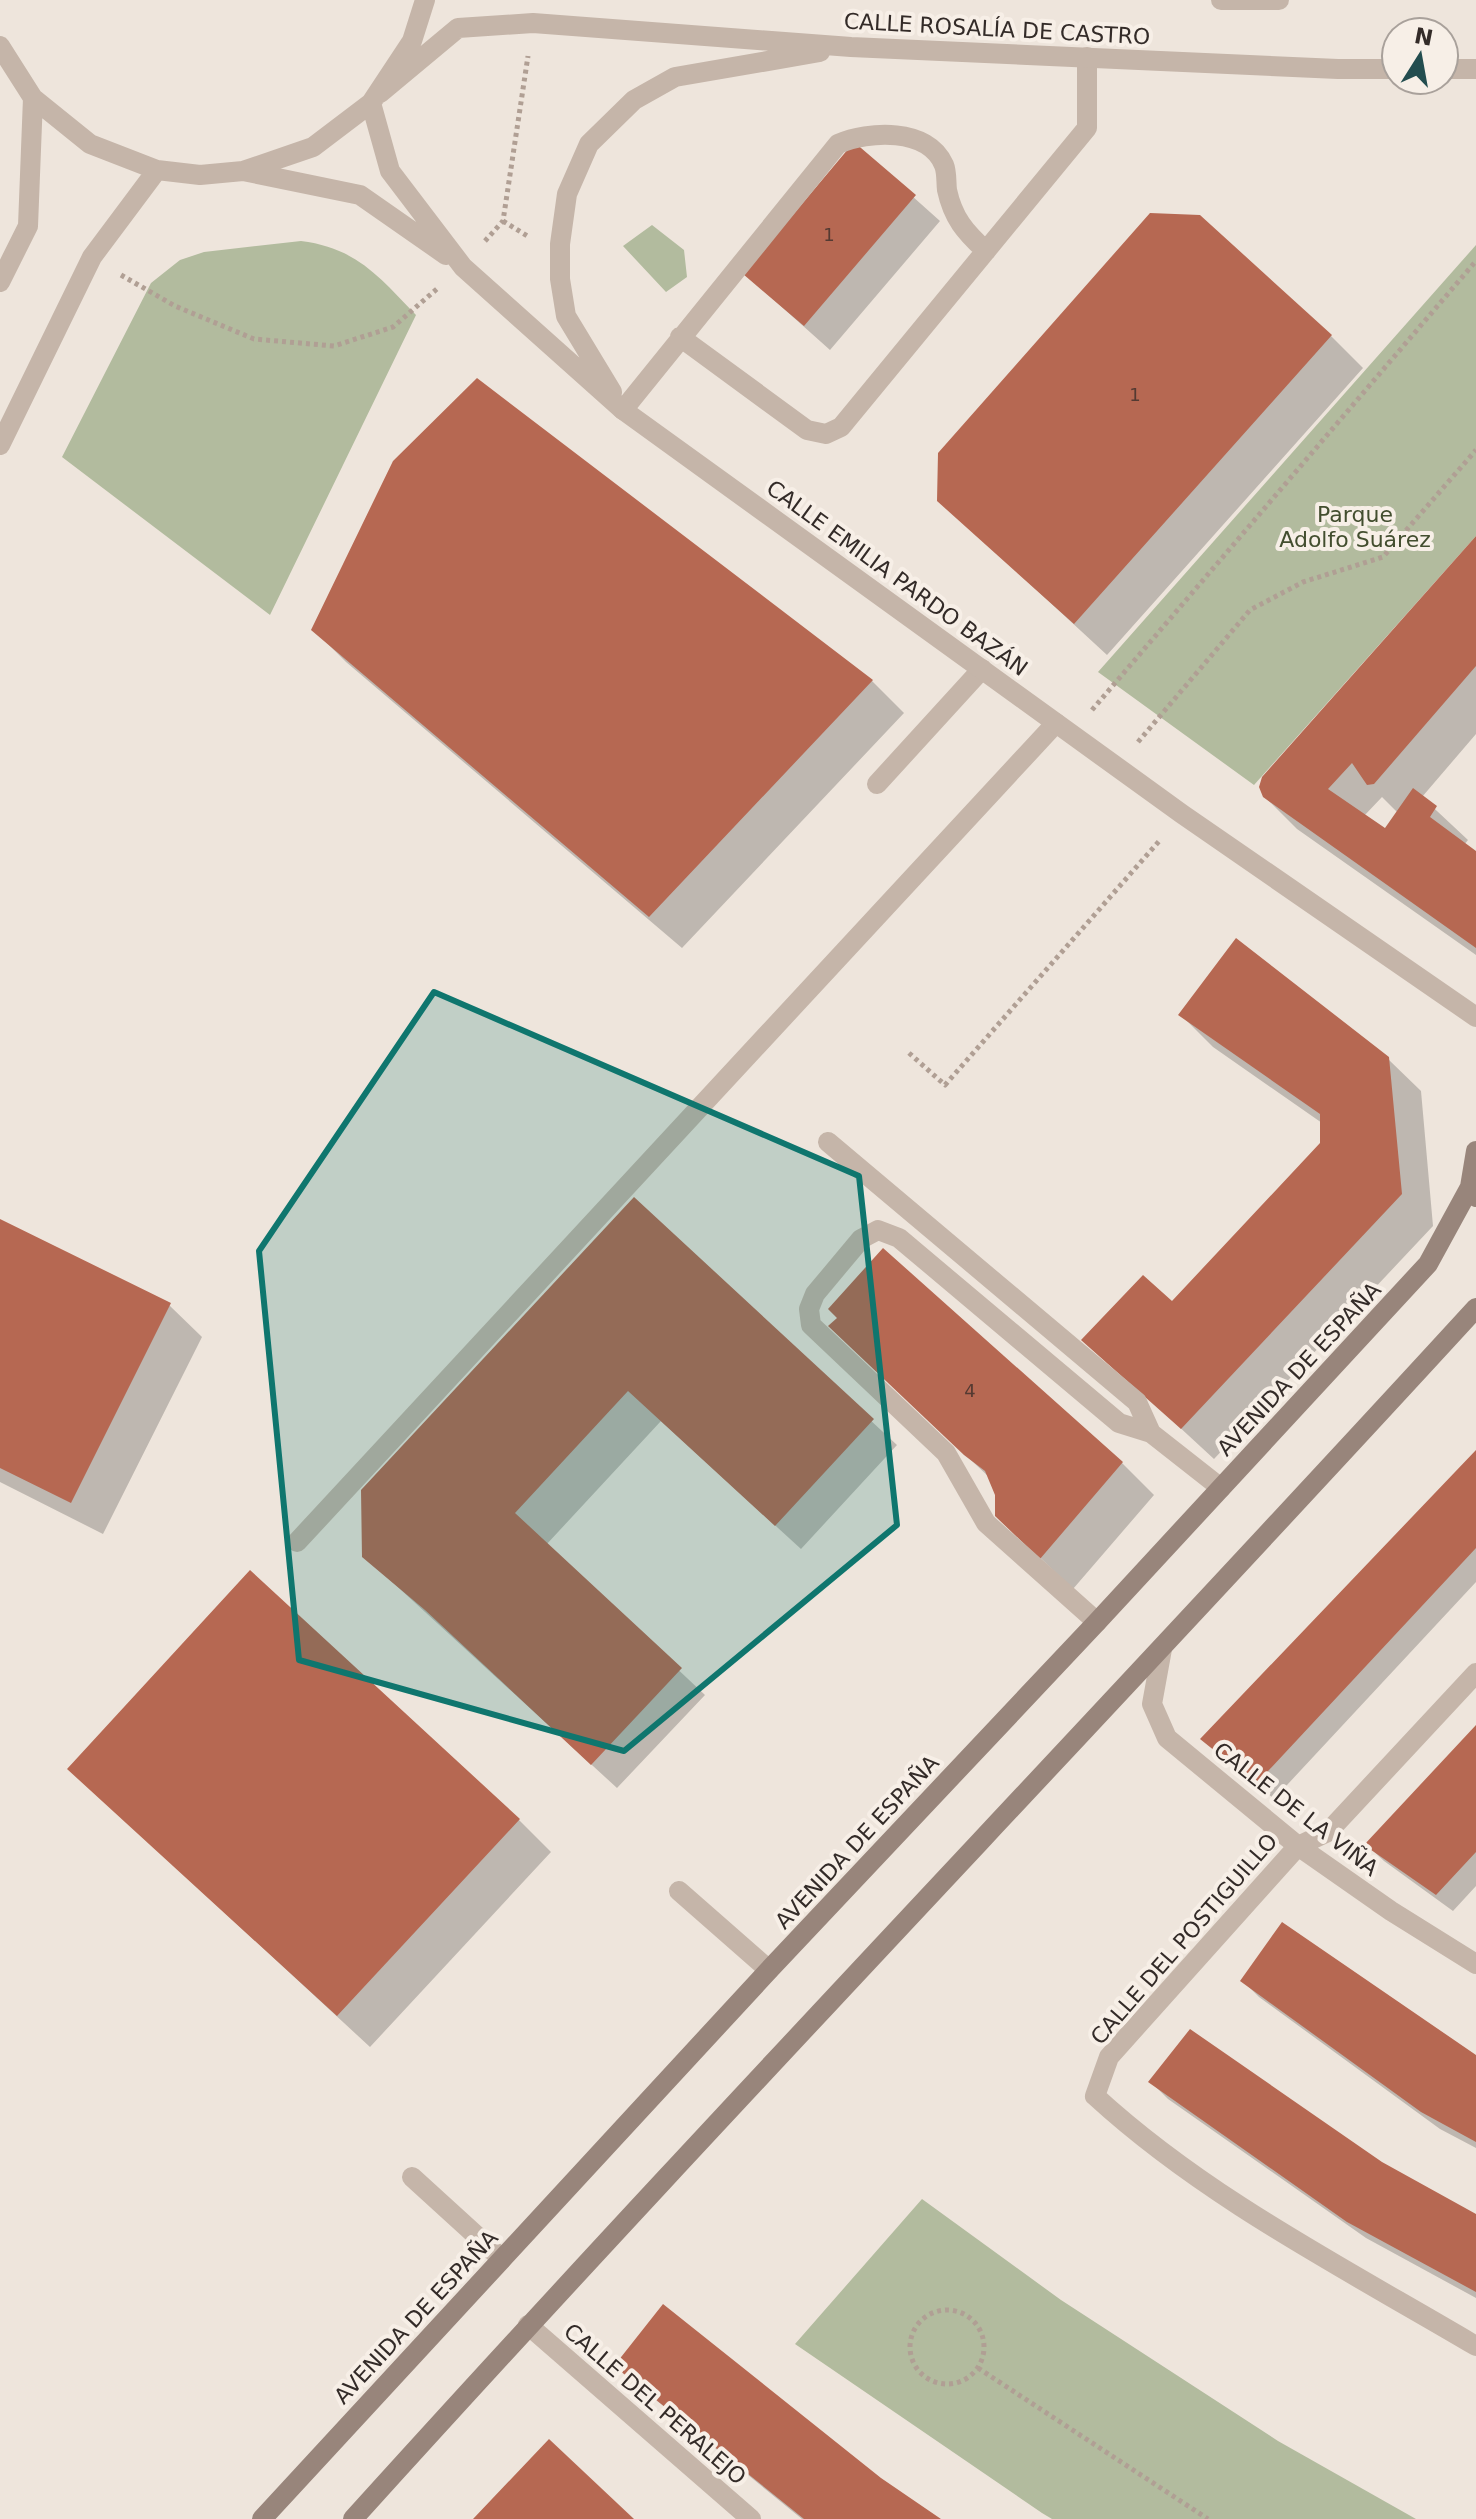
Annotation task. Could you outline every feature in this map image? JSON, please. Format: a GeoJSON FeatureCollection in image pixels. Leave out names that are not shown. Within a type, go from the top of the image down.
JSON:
{"type":"FeatureCollection","features":[{"type":"Feature","properties":{"kind":"street"},"geometry":{"type":"LineString","coordinates":[[376,98],[412,41],[425,0]]}},
{"type":"Feature","properties":{"kind":"street"},"geometry":{"type":"LineString","coordinates":[[1221,0],[1279,0]]}},
{"type":"Feature","properties":{"kind":"street","name":"CALLE ROSALÍA DE CASTRO"},"geometry":{"type":"LineString","coordinates":[[243,171],[313,147],[458,28],[533,23],[851,47],[1322,69],[1380,69]]}},
{"type":"Feature","properties":{"kind":"street"},"geometry":{"type":"LineString","coordinates":[[0,46],[33,98],[90,144],[157,170],[200,175],[243,171],[360,195],[463,267]]}},
{"type":"Feature","properties":{"kind":"street"},"geometry":{"type":"LineString","coordinates":[[851,47],[675,77],[634,100],[589,144],[567,194],[560,244],[560,279],[566,316],[623,410],[838,144],[856,136],[879,133],[930,146],[944,165],[952,212],[961,229],[986,251]]}},
{"type":"Feature","properties":{"kind":"street"},"geometry":{"type":"LineString","coordinates":[[680,337],[807,430],[826,434],[841,427],[1087,128],[1087,57]]}},
{"type":"Feature","properties":{"kind":"street"},"geometry":{"type":"LineString","coordinates":[[0,282],[28,226],[33,98]]}},
{"type":"Feature","properties":{"kind":"street","name":"CALLE EMILIA PARDO BAZÁN"},"geometry":{"type":"LineString","coordinates":[[376,98],[390,171],[463,267],[623,410],[1182,814],[1476,1017]]}},
{"type":"Feature","properties":{"kind":"street"},"geometry":{"type":"LineString","coordinates":[[0,445],[92,257],[157,170]]}},
{"type":"Feature","properties":{"kind":"street"},"geometry":{"type":"LineString","coordinates":[[877,784],[982,669]]}},
{"type":"Feature","properties":{"kind":"street"},"geometry":{"type":"LineString","coordinates":[[297,1542],[1064,728]]}},
{"type":"Feature","properties":{"kind":"street"},"geometry":{"type":"LineString","coordinates":[[828,1142],[1137,1402],[1151,1433]]}},
{"type":"Feature","properties":{"kind":"street","name":"AVENIDA DE ESPAÑA"},"geometry":{"type":"LineString","coordinates":[[262,2519],[1428,1264],[1473,1192],[1476,1151]]}},
{"type":"Feature","properties":{"kind":"street"},"geometry":{"type":"LineString","coordinates":[[1097,1622],[986,1523],[946,1453],[811,1325],[809,1309],[815,1294],[861,1239],[878,1230],[899,1238],[1119,1423],[1151,1433],[1221,1488]]}},
{"type":"Feature","properties":{"kind":"street"},"geometry":{"type":"LineString","coordinates":[[353,2519],[528,2325],[1162,1649],[1476,1308]]}},
{"type":"Feature","properties":{"kind":"street","name":"CALLE DE LA VIÑA"},"geometry":{"type":"LineString","coordinates":[[1162,1649],[1152,1704],[1167,1738],[1298,1846],[1391,1911],[1476,1964]]}},
{"type":"Feature","properties":{"kind":"street","name":"CALLE DEL POSTIGUILLO"},"geometry":{"type":"LineString","coordinates":[[1476,1673],[1328,1832],[1298,1846],[1109,2057],[1095,2096],[1136,2133],[1270,2225],[1476,2346]]}},
{"type":"Feature","properties":{"kind":"street"},"geometry":{"type":"LineString","coordinates":[[679,1891],[769,1970]]}},
{"type":"Feature","properties":{"kind":"street"},"geometry":{"type":"LineString","coordinates":[[412,2177],[502,2259]]}},
{"type":"Feature","properties":{"kind":"street","name":"CALLE DEL PERALEJO"},"geometry":{"type":"LineString","coordinates":[[528,2325],[751,2519]]}},
{"type":"Feature","properties":{"kind":"path"},"geometry":{"type":"LineString","coordinates":[[92,257],[175,306],[254,339],[334,346],[393,327],[463,267],[503,221],[533,23]]}},
{"type":"Feature","properties":{"kind":"path"},"geometry":{"type":"LineString","coordinates":[[1064,728],[1476,261]]}},
{"type":"Feature","properties":{"kind":"path"},"geometry":{"type":"LineString","coordinates":[[1116,767],[1250,610],[1303,582],[1383,557],[1476,450]]}},
{"type":"Feature","properties":{"kind":"path"},"geometry":{"type":"LineString","coordinates":[[909,1053],[945,1085],[1182,814]]}},
{"type":"Feature","properties":{"kind":"path"},"geometry":{"type":"LineString","coordinates":[[953,2311],[974,2322],[984,2344],[978,2368],[958,2383],[933,2382],[923,2376],[915,2367],[909,2344],[919,2322],[929,2314],[953,2311]]}},
{"type":"Feature","properties":{"kind":"path"},"geometry":{"type":"LineString","coordinates":[[978,2368],[1208,2519]]}},
{"type":"Feature","properties":{"kind":"highlighted area"},"geometry":{"type":"Polygon","coordinates":[[[434,992],[859,1176],[897,1525],[624,1751],[299,1660],[259,1251],[434,992]]]}},
{"type":"Feature","properties":{"kind":"green space"},"geometry":{"type":"Polygon","coordinates":[[[652,225],[684,250],[687,277],[666,292],[623,246],[652,225]]]}},
{"type":"Feature","properties":{"kind":"green space"},"geometry":{"type":"Polygon","coordinates":[[[301,241],[337,250],[366,266],[416,315],[270,615],[62,457],[151,283],[180,260],[204,252],[301,241]]]}},
{"type":"Feature","properties":{"kind":"green space","name":"Parque Adolfo Suárez"},"geometry":{"type":"Polygon","coordinates":[[[1476,245],[1476,536],[1254,785],[1098,672],[1476,245]]]}},
{"type":"Feature","properties":{"kind":"green space"},"geometry":{"type":"Polygon","coordinates":[[[922,2199],[1061,2300],[1278,2441],[1416,2519],[1052,2519],[1042,2513],[795,2344],[922,2199]]]}},
{"type":"Feature","properties":{"kind":"building"},"geometry":{"type":"Polygon","coordinates":[[[854,142],[916,195],[804,326],[743,274],[854,142]]]}},
{"type":"Feature","properties":{"kind":"building"},"geometry":{"type":"Polygon","coordinates":[[[1150,213],[1200,215],[1332,335],[1074,624],[937,501],[938,453],[1150,213]]]}},
{"type":"Feature","properties":{"kind":"building"},"geometry":{"type":"Polygon","coordinates":[[[477,378],[873,680],[649,917],[311,630],[393,461],[477,378]]]}},
{"type":"Feature","properties":{"kind":"building"},"geometry":{"type":"Polygon","coordinates":[[[1476,536],[1476,666],[1374,784],[1367,785],[1352,763],[1328,789],[1385,828],[1413,788],[1437,806],[1430,817],[1476,851],[1476,948],[1263,797],[1259,787],[1262,777],[1476,536]]]}},
{"type":"Feature","properties":{"kind":"building"},"geometry":{"type":"Polygon","coordinates":[[[1236,938],[1389,1057],[1402,1194],[1181,1429],[1081,1340],[1143,1275],[1172,1301],[1320,1143],[1320,1114],[1178,1015],[1236,938]]]}},
{"type":"Feature","properties":{"kind":"building"},"geometry":{"type":"Polygon","coordinates":[[[634,1197],[874,1419],[775,1526],[628,1391],[515,1513],[682,1668],[591,1765],[425,1610],[362,1557],[361,1490],[634,1197]]]}},
{"type":"Feature","properties":{"kind":"building"},"geometry":{"type":"Polygon","coordinates":[[[0,1219],[171,1303],[71,1503],[0,1468],[0,1219]]]}},
{"type":"Feature","properties":{"kind":"building"},"geometry":{"type":"Polygon","coordinates":[[[883,1248],[1123,1462],[1040,1559],[995,1516],[995,1495],[985,1471],[964,1455],[828,1326],[837,1318],[828,1309],[883,1248]]]}},
{"type":"Feature","properties":{"kind":"building"},"geometry":{"type":"Polygon","coordinates":[[[1476,1450],[1476,1548],[1256,1784],[1200,1739],[1476,1450]]]}},
{"type":"Feature","properties":{"kind":"building"},"geometry":{"type":"Polygon","coordinates":[[[250,1570],[520,1819],[337,2016],[67,1769],[250,1570]]]}},
{"type":"Feature","properties":{"kind":"building"},"geometry":{"type":"Polygon","coordinates":[[[1476,1725],[1476,1852],[1436,1895],[1364,1845],[1476,1725]]]}},
{"type":"Feature","properties":{"kind":"building"},"geometry":{"type":"Polygon","coordinates":[[[1282,1922],[1476,2055],[1476,2142],[1421,2112],[1240,1981],[1282,1922]]]}},
{"type":"Feature","properties":{"kind":"building"},"geometry":{"type":"Polygon","coordinates":[[[1190,2029],[1382,2162],[1476,2214],[1476,2292],[1347,2222],[1148,2082],[1190,2029]]]}},
{"type":"Feature","properties":{"kind":"building"},"geometry":{"type":"Polygon","coordinates":[[[663,2304],[881,2478],[941,2519],[804,2519],[614,2366],[663,2304]]]}},
{"type":"Feature","properties":{"kind":"building"},"geometry":{"type":"Polygon","coordinates":[[[549,2439],[634,2519],[473,2519],[549,2439]]]}}]}
